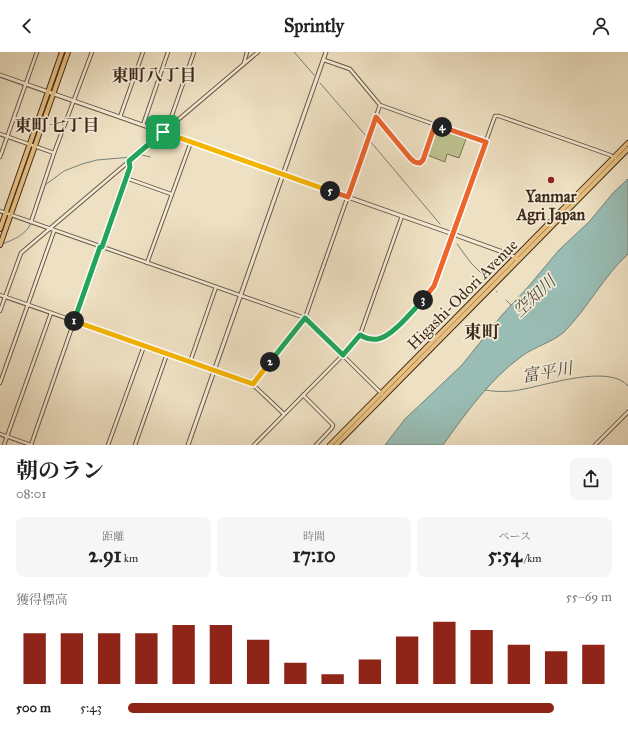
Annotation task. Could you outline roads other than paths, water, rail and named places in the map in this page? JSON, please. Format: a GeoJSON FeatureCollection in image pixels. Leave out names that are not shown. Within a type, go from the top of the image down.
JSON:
{"type":"FeatureCollection","features":[{"type":"Feature","properties":{"kind":"highway"},"geometry":{"type":"LineString","coordinates":[[0,229],[62,52]]}},
{"type":"Feature","properties":{"kind":"highway"},"geometry":{"type":"LineString","coordinates":[[0,246],[68,52]]}},
{"type":"Feature","properties":{"kind":"highway","name":"Higashi-Odori Avenue"},"geometry":{"type":"LineString","coordinates":[[330,445],[383,394],[628,143]]}},
{"type":"Feature","properties":{"kind":"highway","name":"Higashi-Odori Avenue"},"geometry":{"type":"LineString","coordinates":[[615,158],[628,149]]}},
{"type":"Feature","properties":{"kind":"highway","name":"Higashi-Odori Avenue"},"geometry":{"type":"LineString","coordinates":[[336,445],[383,394]]}},
{"type":"Feature","properties":{"kind":"street"},"geometry":{"type":"LineString","coordinates":[[0,157],[37,52]]}},
{"type":"Feature","properties":{"kind":"street"},"geometry":{"type":"LineString","coordinates":[[31,222],[54,153],[92,52]]}},
{"type":"Feature","properties":{"kind":"street"},"geometry":{"type":"LineString","coordinates":[[120,117],[143,52]]}},
{"type":"Feature","properties":{"kind":"street"},"geometry":{"type":"LineString","coordinates":[[143,125],[168,52]]}},
{"type":"Feature","properties":{"kind":"street"},"geometry":{"type":"LineString","coordinates":[[174,123],[172,115],[194,52]]}},
{"type":"Feature","properties":{"kind":"street"},"geometry":{"type":"LineString","coordinates":[[244,64],[247,52]]}},
{"type":"Feature","properties":{"kind":"street"},"geometry":{"type":"LineString","coordinates":[[0,311],[21,253],[258,52]]}},
{"type":"Feature","properties":{"kind":"street"},"geometry":{"type":"LineString","coordinates":[[188,445],[326,52]]}},
{"type":"Feature","properties":{"kind":"street"},"geometry":{"type":"LineString","coordinates":[[324,60],[350,69],[380,105],[486,142]]}},
{"type":"Feature","properties":{"kind":"street"},"geometry":{"type":"LineString","coordinates":[[0,76],[26,83],[517,258]]}},
{"type":"Feature","properties":{"kind":"street"},"geometry":{"type":"LineString","coordinates":[[253,384],[305,318],[380,105]]}},
{"type":"Feature","properties":{"kind":"street"},"geometry":{"type":"LineString","coordinates":[[360,335],[372,340],[384,338],[395,329],[428,295],[434,286],[495,116],[499,116],[615,158]]}},
{"type":"Feature","properties":{"kind":"street"},"geometry":{"type":"LineString","coordinates":[[376,117],[410,158],[417,163],[420,163],[423,160],[435,125]]}},
{"type":"Feature","properties":{"kind":"street"},"geometry":{"type":"LineString","coordinates":[[0,134],[54,153]]}},
{"type":"Feature","properties":{"kind":"street"},"geometry":{"type":"LineString","coordinates":[[147,263],[191,142]]}},
{"type":"Feature","properties":{"kind":"street"},"geometry":{"type":"LineString","coordinates":[[0,434],[31,445],[130,167],[129,161]]}},
{"type":"Feature","properties":{"kind":"street"},"geometry":{"type":"LineString","coordinates":[[126,178],[171,194]]}},
{"type":"Feature","properties":{"kind":"street"},"geometry":{"type":"LineString","coordinates":[[0,211],[305,318],[383,394]]}},
{"type":"Feature","properties":{"kind":"street"},"geometry":{"type":"LineString","coordinates":[[254,445],[343,355],[360,335],[402,216]]}},
{"type":"Feature","properties":{"kind":"street"},"geometry":{"type":"LineString","coordinates":[[0,383],[54,231]]}},
{"type":"Feature","properties":{"kind":"street"},"geometry":{"type":"LineString","coordinates":[[190,362],[216,287]]}},
{"type":"Feature","properties":{"kind":"street"},"geometry":{"type":"LineString","coordinates":[[0,295],[253,384],[284,414]]}},
{"type":"Feature","properties":{"kind":"street"},"geometry":{"type":"LineString","coordinates":[[4,445],[51,313]]}},
{"type":"Feature","properties":{"kind":"street"},"geometry":{"type":"LineString","coordinates":[[108,445],[144,346]]}},
{"type":"Feature","properties":{"kind":"street"},"geometry":{"type":"LineString","coordinates":[[135,445],[167,354]]}},
{"type":"Feature","properties":{"kind":"street"},"geometry":{"type":"LineString","coordinates":[[303,395],[333,425],[316,445]]}},
{"type":"Feature","properties":{"kind":"street"},"geometry":{"type":"LineString","coordinates":[[595,445],[628,412]]}},
{"type":"Feature","properties":{"kind":"water","name":"空知川"},"geometry":{"type":"Polygon","coordinates":[[[628,179],[628,254],[611,273],[573,323],[560,336],[522,356],[499,375],[470,409],[443,445],[385,445],[405,419],[462,365],[502,315],[559,250],[589,222],[613,193],[628,179]]]}},
{"type":"Feature","properties":{"kind":"waterway"},"geometry":{"type":"LineString","coordinates":[[294,52],[314,75]]}},
{"type":"Feature","properties":{"kind":"waterway"},"geometry":{"type":"LineString","coordinates":[[320,83],[366,136]]}},
{"type":"Feature","properties":{"kind":"waterway"},"geometry":{"type":"LineString","coordinates":[[370,141],[440,224]]}},
{"type":"Feature","properties":{"kind":"waterway"},"geometry":{"type":"LineString","coordinates":[[137,156],[142,155],[150,157]]}},
{"type":"Feature","properties":{"kind":"waterway"},"geometry":{"type":"LineString","coordinates":[[36,211],[45,185],[64,171],[97,160],[132,157]]}},
{"type":"Feature","properties":{"kind":"waterway"},"geometry":{"type":"LineString","coordinates":[[2,244],[23,234],[31,223]]}},
{"type":"Feature","properties":{"kind":"waterway"},"geometry":{"type":"LineString","coordinates":[[457,244],[471,263],[485,277]]}},
{"type":"Feature","properties":{"kind":"waterway","name":"空知川"},"geometry":{"type":"LineString","coordinates":[[506,300],[511,305]]}},
{"type":"Feature","properties":{"kind":"waterway","name":"富平川"},"geometry":{"type":"LineString","coordinates":[[485,390],[502,392],[515,391],[560,381],[592,376],[607,376],[619,379],[628,386]]}},
{"type":"Feature","properties":{"kind":"place","name":"Yanmar Agri Japan"},"geometry":{"type":"Point","coordinates":[551,180]}},
{"type":"Feature","properties":{"kind":"district","name":"東町八丁目"},"geometry":{"type":"Point","coordinates":[154,75]}},
{"type":"Feature","properties":{"kind":"district","name":"東町七丁目"},"geometry":{"type":"Point","coordinates":[57,125]}},
{"type":"Feature","properties":{"kind":"district","name":"東町"},"geometry":{"type":"Point","coordinates":[482,332]}}]}
